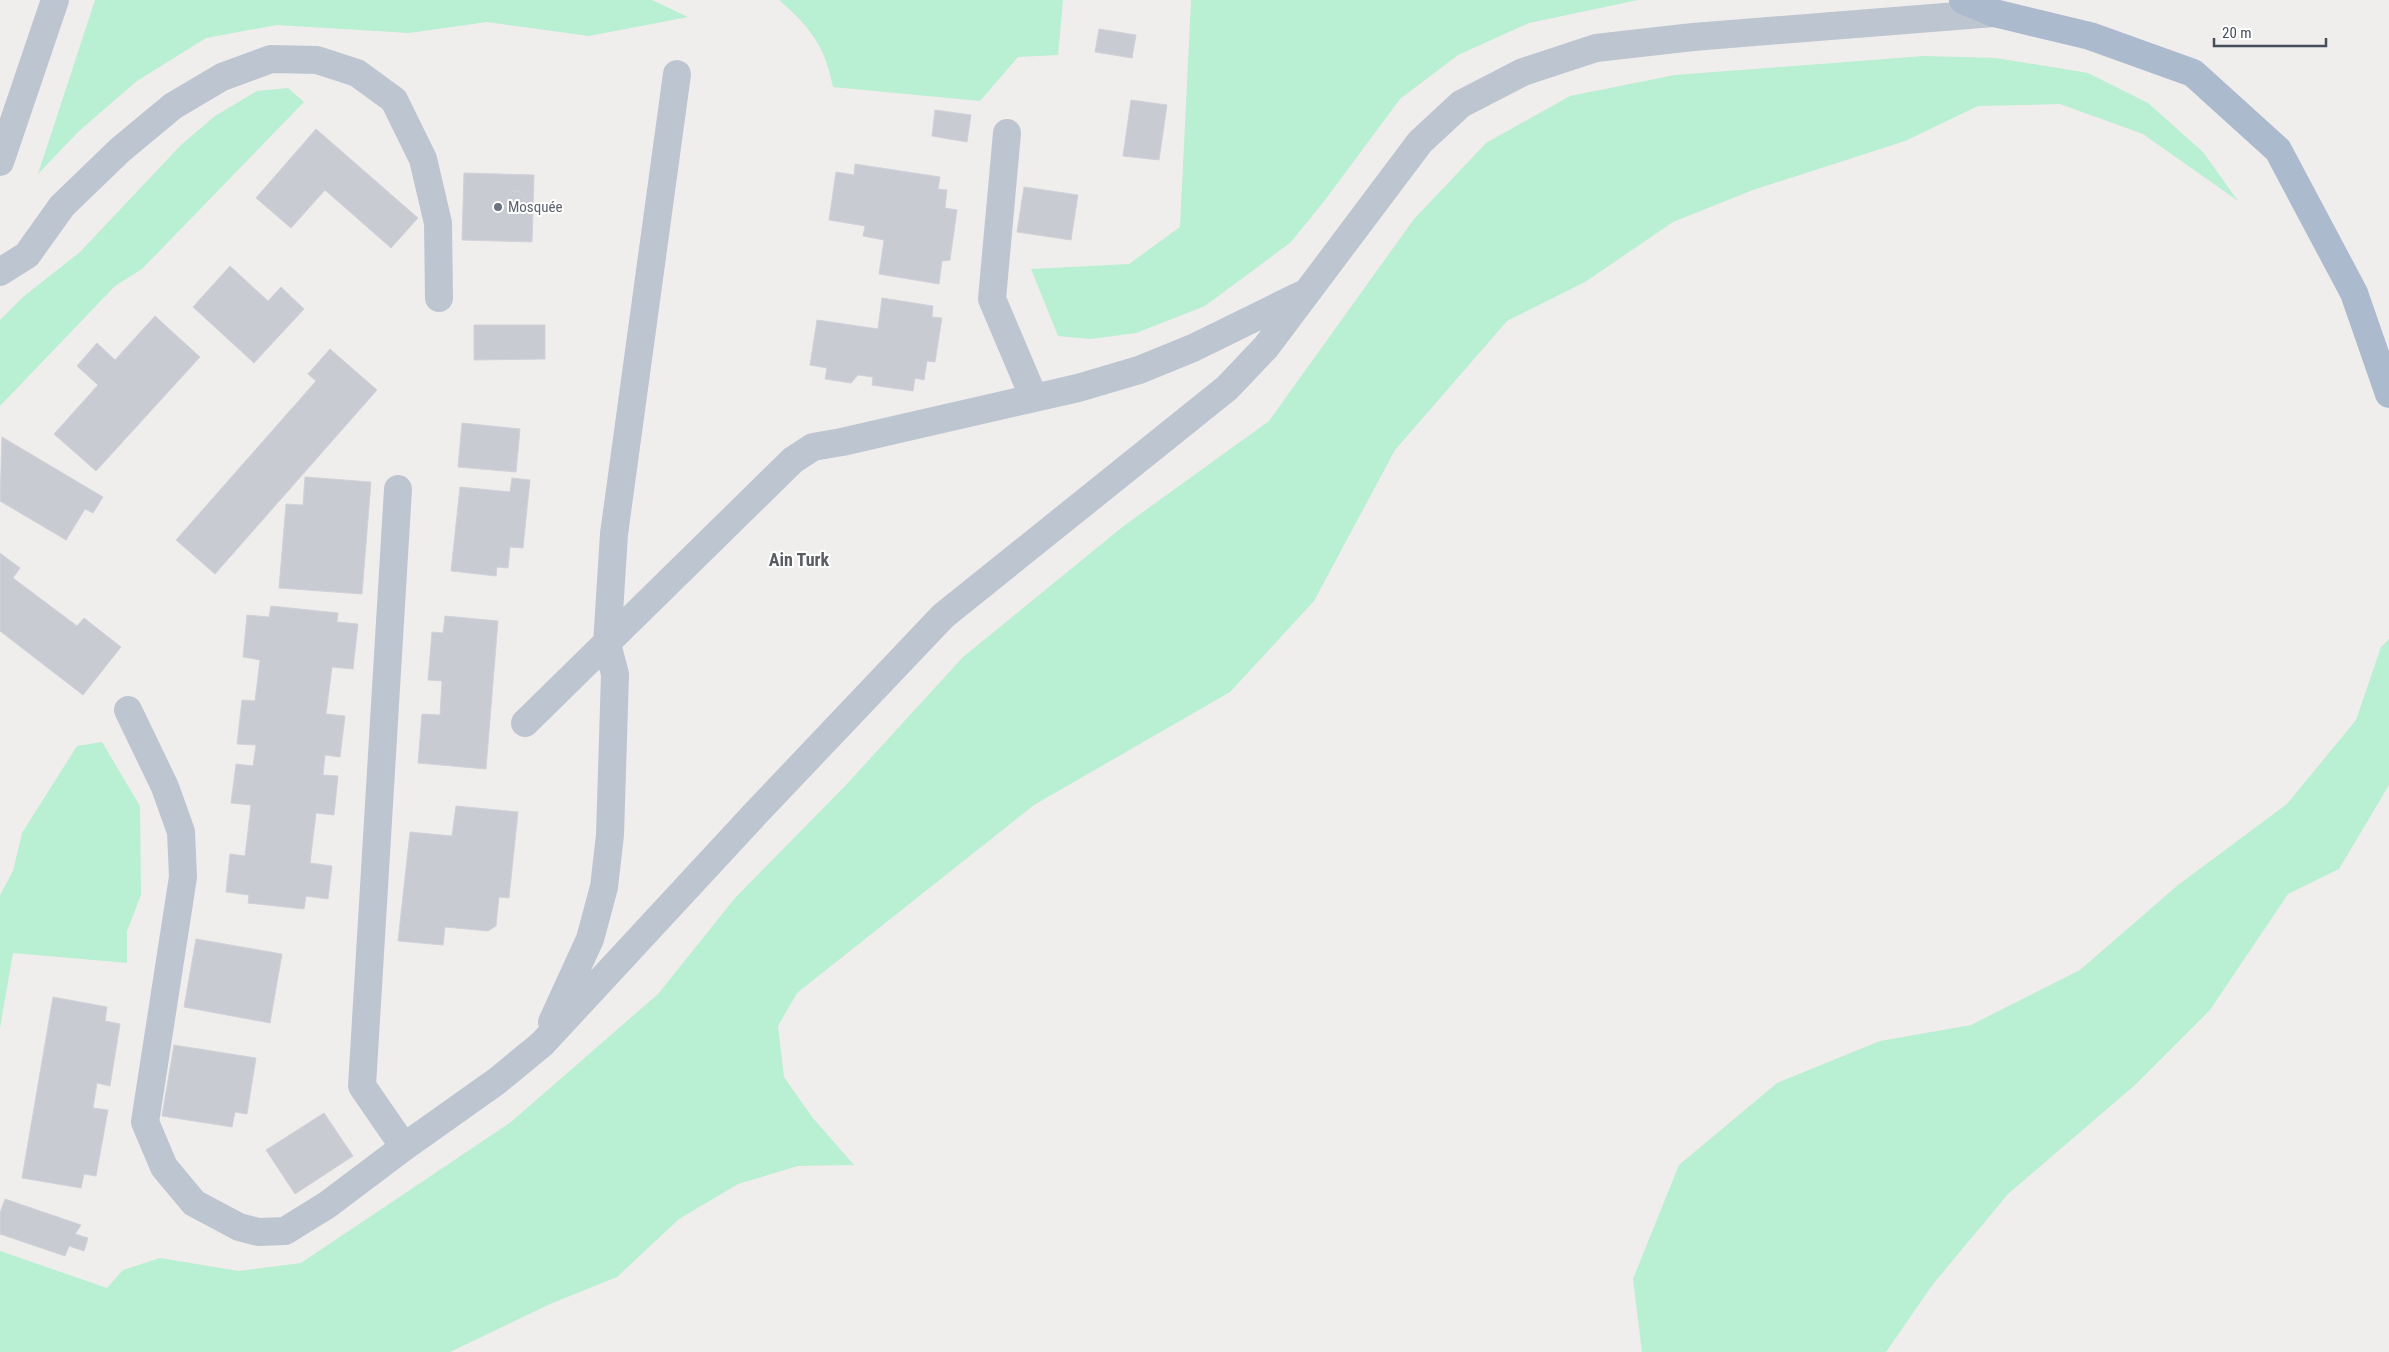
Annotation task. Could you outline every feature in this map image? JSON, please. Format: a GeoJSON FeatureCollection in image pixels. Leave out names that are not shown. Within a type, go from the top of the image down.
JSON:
{"type":"FeatureCollection","features":[{"type":"Feature","properties":{"kind":"main road"},"geometry":{"type":"LineString","coordinates":[[1963,0],[1994,13],[2090,36],[2193,73],[2278,150],[2354,293],[2389,394]]}},
{"type":"Feature","properties":{"kind":"street"},"geometry":{"type":"LineString","coordinates":[[0,162],[55,0]]}},
{"type":"Feature","properties":{"kind":"street"},"geometry":{"type":"LineString","coordinates":[[128,710],[165,787],[181,832],[183,877],[145,1122],[164,1167],[194,1203],[239,1227],[258,1232],[285,1232],[327,1205],[497,1081],[542,1044],[755,814],[943,616],[1226,388],[1266,347],[1420,142],[1461,104],[1523,72],[1596,48],[1693,36],[1994,13]]}},
{"type":"Feature","properties":{"kind":"street"},"geometry":{"type":"LineString","coordinates":[[0,272],[26,255],[62,206],[120,150],[173,106],[222,77],[272,59],[316,60],[357,73],[394,100],[423,159],[438,223],[438,298]]}},
{"type":"Feature","properties":{"kind":"street"},"geometry":{"type":"LineString","coordinates":[[542,1044],[590,939],[604,887],[610,835],[615,674],[607,644],[614,534],[677,74]]}},
{"type":"Feature","properties":{"kind":"street"},"geometry":{"type":"LineString","coordinates":[[1007,133],[992,299],[1034,398]]}},
{"type":"Feature","properties":{"kind":"street"},"geometry":{"type":"LineString","coordinates":[[525,723],[793,460],[813,447],[1034,398],[1139,370],[1193,348],[1306,293]]}},
{"type":"Feature","properties":{"kind":"street"},"geometry":{"type":"LineString","coordinates":[[398,489],[362,1086],[404,1147]]}},
{"type":"Feature","properties":{"kind":"green space"},"geometry":{"type":"Polygon","coordinates":[[[95,0],[652,0],[688,17],[589,36],[487,22],[409,33],[277,25],[206,38],[137,81],[79,131],[38,174],[95,0]]]}},
{"type":"Feature","properties":{"kind":"green space"},"geometry":{"type":"Polygon","coordinates":[[[779,0],[1063,0],[1058,55],[1018,57],[980,101],[833,87],[826,60],[815,38],[779,0]]]}},
{"type":"Feature","properties":{"kind":"green space"},"geometry":{"type":"Polygon","coordinates":[[[1191,0],[1638,0],[1529,23],[1458,55],[1400,99],[1325,200],[1291,242],[1205,306],[1136,333],[1091,339],[1058,336],[1031,269],[1129,264],[1180,227],[1191,0]]]}},
{"type":"Feature","properties":{"kind":"green space"},"geometry":{"type":"Polygon","coordinates":[[[1924,56],[1996,58],[2088,73],[2148,103],[2203,152],[2238,201],[2143,134],[2060,104],[1978,106],[1905,141],[1753,190],[1673,222],[1585,282],[1507,321],[1395,450],[1314,601],[1230,692],[1034,805],[797,993],[778,1026],[784,1077],[812,1117],[854,1165],[798,1166],[738,1184],[679,1219],[617,1277],[550,1304],[450,1352],[0,1352],[0,1251],[107,1288],[123,1270],[160,1258],[239,1271],[301,1263],[511,1122],[658,994],[735,898],[846,785],[963,657],[1125,525],[1269,421],[1414,219],[1486,143],[1570,96],[1675,75],[1924,56]]]}},
{"type":"Feature","properties":{"kind":"green space"},"geometry":{"type":"Polygon","coordinates":[[[288,88],[304,102],[142,269],[115,286],[0,406],[0,320],[23,297],[80,252],[181,145],[215,116],[257,91],[288,88]]]}},
{"type":"Feature","properties":{"kind":"green space"},"geometry":{"type":"Polygon","coordinates":[[[2389,639],[2389,785],[2339,869],[2288,894],[2210,1010],[2135,1085],[2008,1194],[1933,1284],[1886,1352],[1642,1352],[1633,1279],[1679,1165],[1777,1083],[1880,1041],[1971,1025],[2080,970],[2178,885],[2287,804],[2356,720],[2381,647],[2389,639]]]}},
{"type":"Feature","properties":{"kind":"green space"},"geometry":{"type":"Polygon","coordinates":[[[102,742],[140,806],[141,895],[127,931],[127,963],[13,953],[0,1028],[0,895],[13,871],[22,833],[77,746],[102,742]]]}},
{"type":"Feature","properties":{"kind":"building"},"geometry":{"type":"Polygon","coordinates":[[[1099,29],[1136,35],[1132,58],[1095,52],[1099,29]]]}},
{"type":"Feature","properties":{"kind":"building"},"geometry":{"type":"Polygon","coordinates":[[[1131,100],[1167,105],[1159,160],[1123,156],[1131,100]]]}},
{"type":"Feature","properties":{"kind":"building"},"geometry":{"type":"Polygon","coordinates":[[[935,110],[971,115],[967,142],[932,136],[935,110]]]}},
{"type":"Feature","properties":{"kind":"building"},"geometry":{"type":"Polygon","coordinates":[[[316,129],[418,218],[391,248],[325,190],[291,228],[256,198],[316,129]]]}},
{"type":"Feature","properties":{"kind":"building"},"geometry":{"type":"Polygon","coordinates":[[[855,164],[940,177],[938,189],[947,190],[945,208],[957,210],[950,260],[942,261],[939,284],[879,274],[884,240],[863,236],[865,226],[829,220],[836,172],[854,175],[855,164]]]}},
{"type":"Feature","properties":{"kind":"building","name":"Mosquée"},"geometry":{"type":"Polygon","coordinates":[[[464,173],[534,175],[532,242],[462,240],[464,173]]]}},
{"type":"Feature","properties":{"kind":"building"},"geometry":{"type":"Polygon","coordinates":[[[1024,187],[1078,195],[1071,240],[1017,232],[1024,187]]]}},
{"type":"Feature","properties":{"kind":"building"},"geometry":{"type":"Polygon","coordinates":[[[516,191],[522,194],[525,200],[522,206],[516,209],[510,206],[507,200],[510,194],[516,191]]]}},
{"type":"Feature","properties":{"kind":"building"},"geometry":{"type":"Polygon","coordinates":[[[230,266],[268,301],[281,287],[304,309],[254,363],[193,307],[230,266]]]}},
{"type":"Feature","properties":{"kind":"building"},"geometry":{"type":"Polygon","coordinates":[[[882,298],[933,306],[932,317],[942,318],[935,362],[927,361],[924,380],[915,378],[913,391],[872,385],[873,377],[858,375],[851,383],[825,379],[827,368],[810,365],[817,320],[878,329],[882,298]]]}},
{"type":"Feature","properties":{"kind":"building"},"geometry":{"type":"Polygon","coordinates":[[[155,316],[200,357],[96,471],[54,434],[98,385],[77,366],[97,343],[115,360],[155,316]]]}},
{"type":"Feature","properties":{"kind":"building"},"geometry":{"type":"Polygon","coordinates":[[[474,325],[545,325],[545,359],[474,360],[474,325]]]}},
{"type":"Feature","properties":{"kind":"building"},"geometry":{"type":"Polygon","coordinates":[[[330,349],[377,390],[215,574],[176,540],[316,381],[308,374],[330,349]]]}},
{"type":"Feature","properties":{"kind":"building"},"geometry":{"type":"Polygon","coordinates":[[[462,423],[520,429],[516,472],[458,467],[462,423]]]}},
{"type":"Feature","properties":{"kind":"building"},"geometry":{"type":"Polygon","coordinates":[[[2,437],[103,497],[93,513],[85,509],[66,540],[0,501],[2,437]]]}},
{"type":"Feature","properties":{"kind":"building"},"geometry":{"type":"Polygon","coordinates":[[[305,477],[371,482],[362,594],[279,588],[286,504],[303,505],[305,477]]]}},
{"type":"Feature","properties":{"kind":"building"},"geometry":{"type":"Polygon","coordinates":[[[512,478],[530,480],[523,548],[510,547],[508,568],[497,567],[496,576],[451,571],[460,487],[510,492],[512,478]]]}},
{"type":"Feature","properties":{"kind":"building"},"geometry":{"type":"Polygon","coordinates":[[[0,553],[20,568],[13,578],[77,626],[84,618],[121,647],[83,695],[0,631],[0,553]]]}},
{"type":"Feature","properties":{"kind":"building"},"geometry":{"type":"Polygon","coordinates":[[[271,606],[338,613],[337,622],[358,624],[353,669],[332,667],[326,714],[345,716],[340,757],[325,755],[323,775],[338,776],[334,815],[316,813],[310,863],[332,866],[328,899],[306,896],[304,909],[248,903],[249,895],[226,892],[230,854],[245,856],[251,805],[231,803],[236,764],[253,766],[256,745],[237,744],[242,700],[255,701],[260,660],[243,657],[247,615],[269,617],[271,606]]]}},
{"type":"Feature","properties":{"kind":"building"},"geometry":{"type":"Polygon","coordinates":[[[445,616],[498,621],[486,769],[418,763],[422,714],[440,715],[442,681],[428,680],[432,632],[443,633],[445,616]]]}},
{"type":"Feature","properties":{"kind":"building"},"geometry":{"type":"Polygon","coordinates":[[[456,806],[518,812],[509,898],[499,897],[496,926],[488,931],[445,927],[443,945],[398,941],[410,832],[452,836],[456,806]]]}},
{"type":"Feature","properties":{"kind":"building"},"geometry":{"type":"Polygon","coordinates":[[[196,939],[282,954],[270,1023],[184,1007],[196,939]]]}},
{"type":"Feature","properties":{"kind":"building"},"geometry":{"type":"Polygon","coordinates":[[[53,997],[107,1007],[105,1021],[120,1024],[110,1086],[97,1083],[93,1108],[108,1110],[96,1176],[84,1174],[81,1188],[22,1178],[53,997]]]}},
{"type":"Feature","properties":{"kind":"building"},"geometry":{"type":"Polygon","coordinates":[[[174,1045],[256,1058],[247,1114],[235,1112],[232,1127],[162,1116],[174,1045]]]}},
{"type":"Feature","properties":{"kind":"building"},"geometry":{"type":"Polygon","coordinates":[[[324,1113],[353,1156],[295,1194],[266,1150],[324,1113]]]}},
{"type":"Feature","properties":{"kind":"building"},"geometry":{"type":"Polygon","coordinates":[[[5,1199],[81,1225],[75,1234],[88,1238],[84,1251],[69,1246],[65,1256],[0,1234],[0,1213],[5,1199]]]}},
{"type":"Feature","properties":{"kind":"place","name":"Mosquée"},"geometry":{"type":"Point","coordinates":[498,207]}},
{"type":"Feature","properties":{"kind":"district","name":"Ain Turk"},"geometry":{"type":"Point","coordinates":[799,560]}}]}
